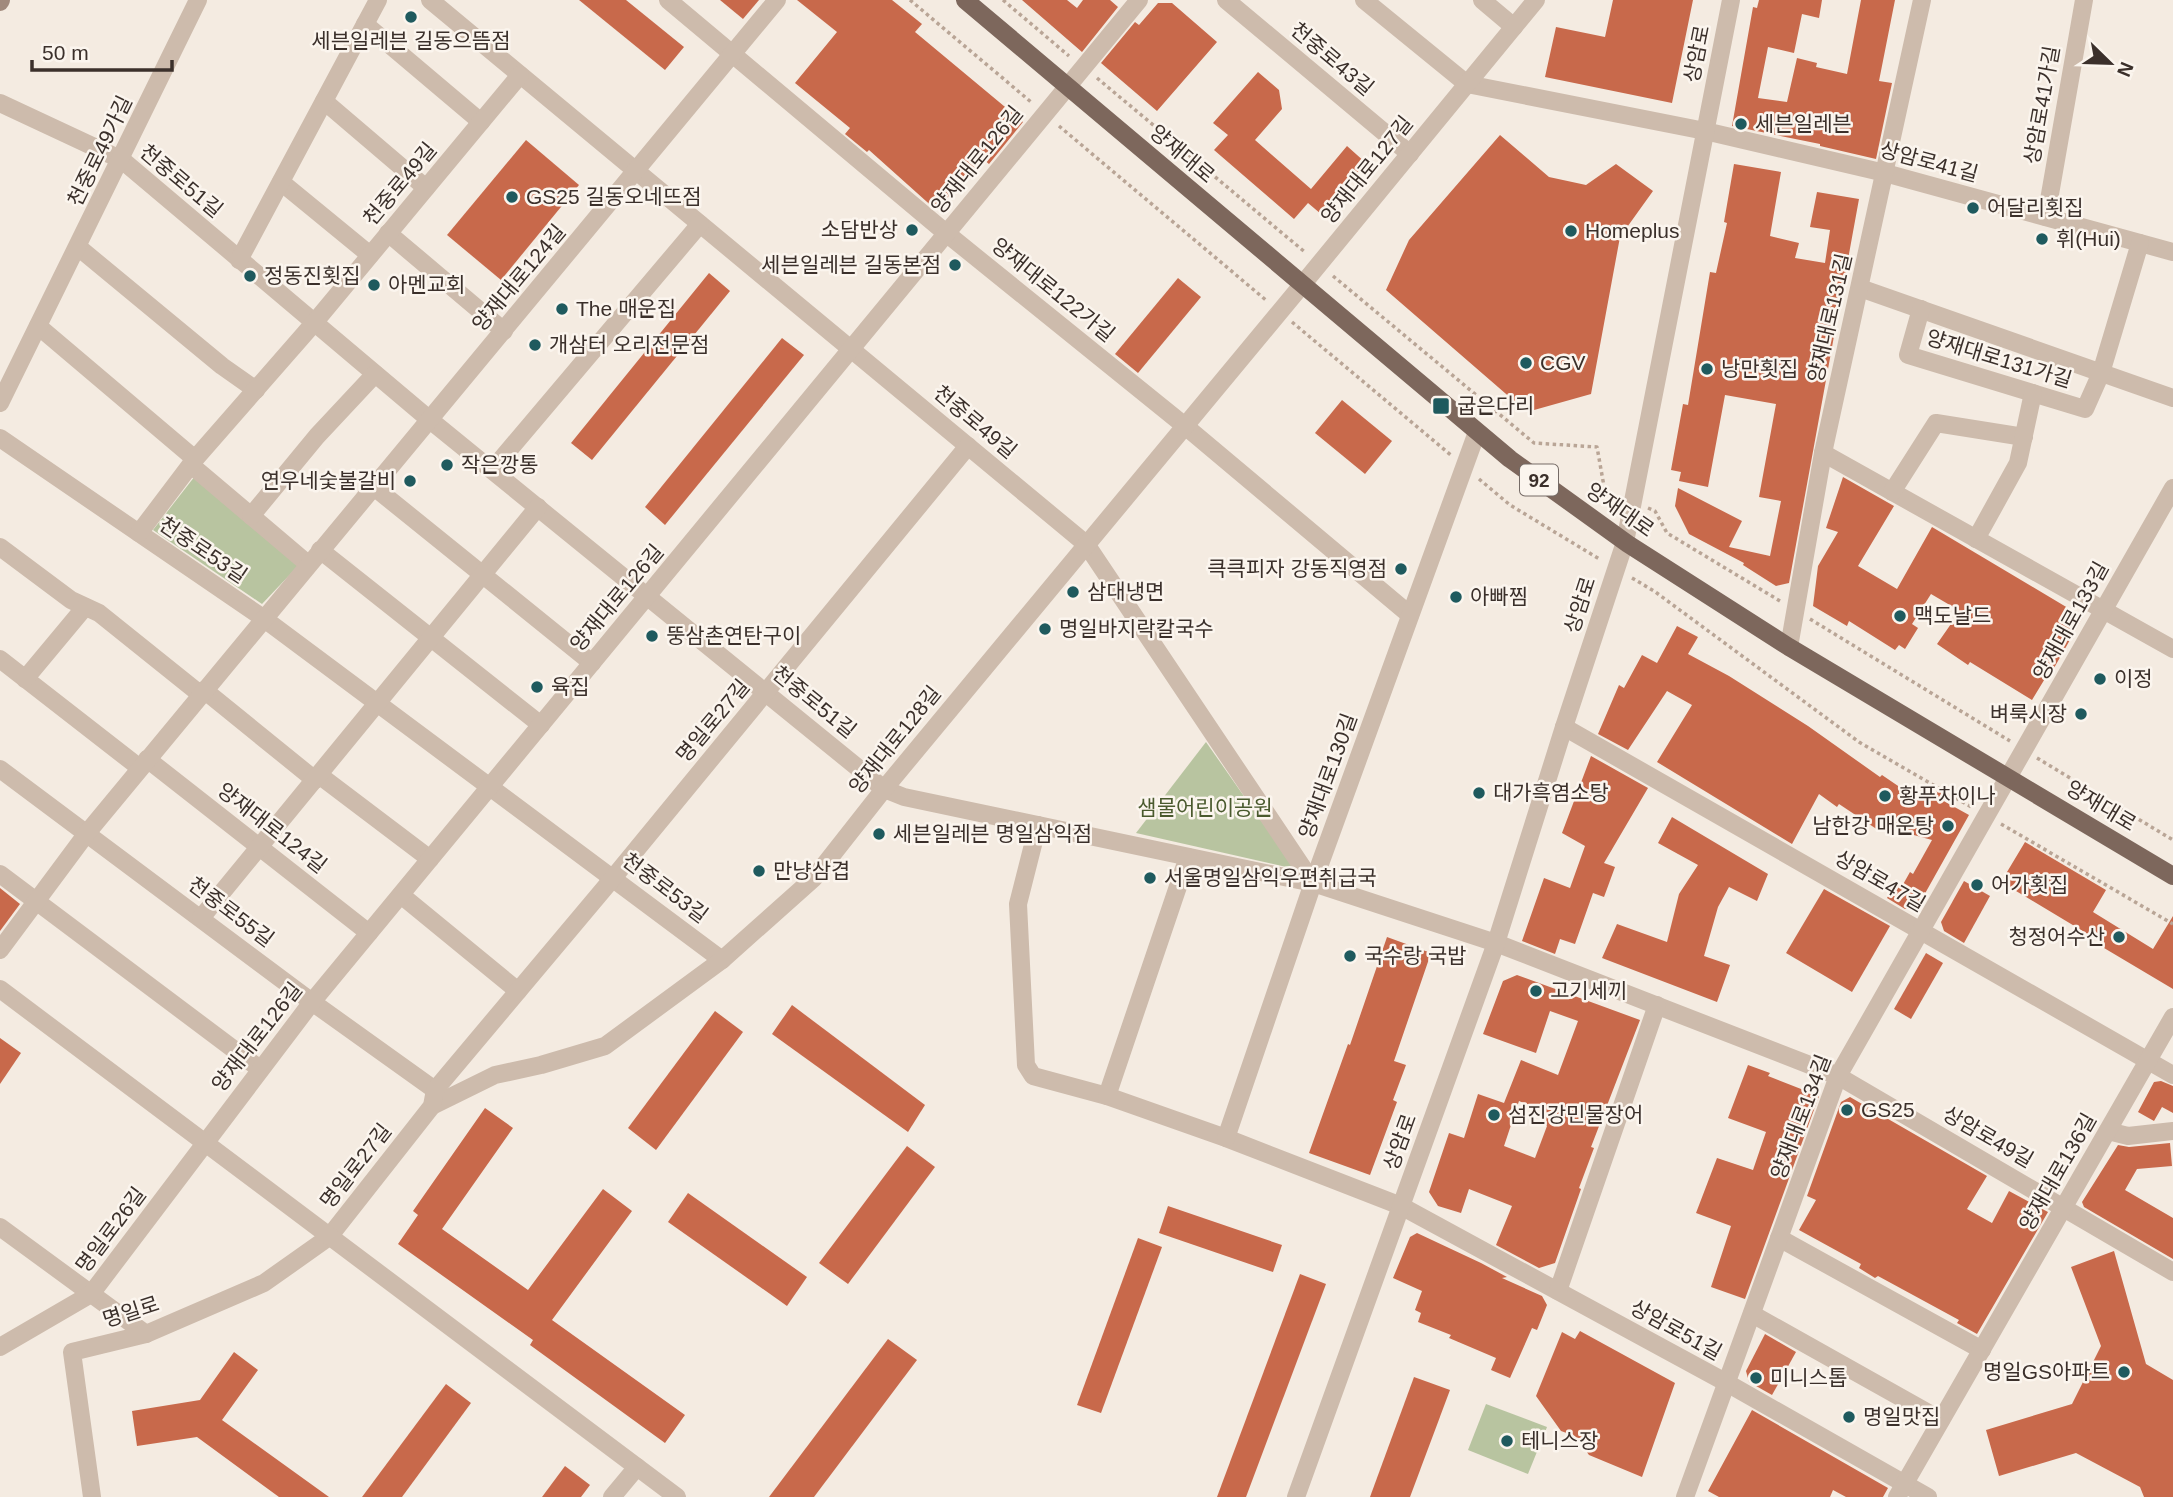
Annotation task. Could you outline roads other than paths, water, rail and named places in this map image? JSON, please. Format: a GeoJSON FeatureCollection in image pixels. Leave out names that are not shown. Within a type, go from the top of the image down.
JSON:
{"type":"FeatureCollection","features":[{"type":"Feature","properties":{"kind":"main road","name":"양재대로"},"geometry":{"type":"LineString","coordinates":[[965,0],[1510,459],[1625,542],[1789,647],[2173,876]]}},
{"type":"Feature","properties":{"kind":"street","name":"천중로49가길"},"geometry":{"type":"LineString","coordinates":[[0,403],[198,0]]}},
{"type":"Feature","properties":{"kind":"street"},"geometry":{"type":"LineString","coordinates":[[239,260],[378,0]]}},
{"type":"Feature","properties":{"kind":"street","name":"천중로49길"},"geometry":{"type":"LineString","coordinates":[[430,0],[1086,544],[1313,883]]}},
{"type":"Feature","properties":{"kind":"street","name":"양재대로122가길"},"geometry":{"type":"LineString","coordinates":[[668,0],[1410,615]]}},
{"type":"Feature","properties":{"kind":"street","name":"양재대로124길"},"geometry":{"type":"LineString","coordinates":[[0,950],[87,833],[202,692],[777,0]]}},
{"type":"Feature","properties":{"kind":"street","name":"양재대로126길"},"geometry":{"type":"LineString","coordinates":[[205,1141],[312,1002],[1139,0]]}},
{"type":"Feature","properties":{"kind":"street","name":"천중로43길"},"geometry":{"type":"LineString","coordinates":[[1226,0],[1410,154]]}},
{"type":"Feature","properties":{"kind":"street"},"geometry":{"type":"LineString","coordinates":[[1364,0],[1467,84]]}},
{"type":"Feature","properties":{"kind":"street"},"geometry":{"type":"LineString","coordinates":[[1482,0],[1514,27]]}},
{"type":"Feature","properties":{"kind":"street","name":"양재대로127길"},"geometry":{"type":"LineString","coordinates":[[1302,285],[1536,0]]}},
{"type":"Feature","properties":{"kind":"street","name":"상암로"},"geometry":{"type":"LineString","coordinates":[[1296,1497],[1496,943],[1625,542],[1731,0]]}},
{"type":"Feature","properties":{"kind":"street","name":"양재대로131길"},"geometry":{"type":"LineString","coordinates":[[1789,647],[1823,453],[1922,0]]}},
{"type":"Feature","properties":{"kind":"street","name":"상암로41가길"},"geometry":{"type":"LineString","coordinates":[[2046,217],[2084,0]]}},
{"type":"Feature","properties":{"kind":"street"},"geometry":{"type":"LineString","coordinates":[[365,24],[481,122]]}},
{"type":"Feature","properties":{"kind":"street","name":"천중로49길"},"geometry":{"type":"LineString","coordinates":[[314,323],[520,75]]}},
{"type":"Feature","properties":{"kind":"street","name":"상암로41길"},"geometry":{"type":"LineString","coordinates":[[1467,84],[1705,131],[1885,173],[2173,253]]}},
{"type":"Feature","properties":{"kind":"street"},"geometry":{"type":"LineString","coordinates":[[324,101],[426,188]]}},
{"type":"Feature","properties":{"kind":"street","name":"천중로51길"},"geometry":{"type":"LineString","coordinates":[[0,103],[121,160],[430,420],[884,789],[904,797],[1313,883],[1496,943]]}},
{"type":"Feature","properties":{"kind":"street"},"geometry":{"type":"LineString","coordinates":[[281,181],[370,255]]}},
{"type":"Feature","properties":{"kind":"street"},"geometry":{"type":"LineString","coordinates":[[492,470],[700,224]]}},
{"type":"Feature","properties":{"kind":"street"},"geometry":{"type":"LineString","coordinates":[[388,233],[504,331]]}},
{"type":"Feature","properties":{"kind":"street"},"geometry":{"type":"LineString","coordinates":[[2101,373],[2140,243]]}},
{"type":"Feature","properties":{"kind":"street"},"geometry":{"type":"LineString","coordinates":[[78,247],[222,366],[256,390]]}},
{"type":"Feature","properties":{"kind":"street","name":"양재대로128길"},"geometry":{"type":"LineString","coordinates":[[434,1098],[495,1075],[605,1046],[722,960],[814,878],[884,789],[1302,285]]}},
{"type":"Feature","properties":{"kind":"street","name":"양재대로131가길"},"geometry":{"type":"LineString","coordinates":[[1860,288],[2173,398]]}},
{"type":"Feature","properties":{"kind":"street","name":"양재대로131가길"},"geometry":{"type":"LineString","coordinates":[[1921,309],[1908,355],[2085,409],[2101,373]]}},
{"type":"Feature","properties":{"kind":"street"},"geometry":{"type":"LineString","coordinates":[[139,533],[193,462],[314,323]]}},
{"type":"Feature","properties":{"kind":"street"},"geometry":{"type":"LineString","coordinates":[[38,326],[251,516],[432,638],[541,725]]}},
{"type":"Feature","properties":{"kind":"street"},"geometry":{"type":"LineString","coordinates":[[251,516],[317,436],[375,373]]}},
{"type":"Feature","properties":{"kind":"street"},"geometry":{"type":"LineString","coordinates":[[1976,539],[2018,463],[2033,393]]}},
{"type":"Feature","properties":{"kind":"street"},"geometry":{"type":"LineString","coordinates":[[1892,492],[1936,423],[2024,437]]}},
{"type":"Feature","properties":{"kind":"street","name":"양재대로130길"},"geometry":{"type":"LineString","coordinates":[[1226,1138],[1313,883],[1477,432]]}},
{"type":"Feature","properties":{"kind":"street","name":"천중로53길"},"geometry":{"type":"LineString","coordinates":[[0,438],[263,618],[722,960]]}},
{"type":"Feature","properties":{"kind":"street","name":"명일로27길"},"geometry":{"type":"LineString","coordinates":[[329,1237],[518,991],[968,446]]}},
{"type":"Feature","properties":{"kind":"street"},"geometry":{"type":"LineString","coordinates":[[1823,453],[2173,649]]}},
{"type":"Feature","properties":{"kind":"street"},"geometry":{"type":"LineString","coordinates":[[374,486],[592,663]]}},
{"type":"Feature","properties":{"kind":"street","name":"양재대로133길"},"geometry":{"type":"LineString","coordinates":[[2009,778],[2173,488]]}},
{"type":"Feature","properties":{"kind":"street"},"geometry":{"type":"LineString","coordinates":[[201,918],[538,507]]}},
{"type":"Feature","properties":{"kind":"street"},"geometry":{"type":"LineString","coordinates":[[0,547],[71,600],[99,613],[430,859]]}},
{"type":"Feature","properties":{"kind":"street"},"geometry":{"type":"LineString","coordinates":[[25,678],[85,607]]}},
{"type":"Feature","properties":{"kind":"street","name":"양재대로124길"},"geometry":{"type":"LineString","coordinates":[[0,659],[260,847],[369,933]]}},
{"type":"Feature","properties":{"kind":"street","name":"상암로47길"},"geometry":{"type":"LineString","coordinates":[[1564,727],[2173,1075]]}},
{"type":"Feature","properties":{"kind":"street","name":"천중로55길"},"geometry":{"type":"LineString","coordinates":[[0,769],[312,1002],[434,1098]]}},
{"type":"Feature","properties":{"kind":"street","name":"양재대로134길"},"geometry":{"type":"LineString","coordinates":[[1685,1497],[1838,1076],[2009,778]]}},
{"type":"Feature","properties":{"kind":"street","name":"상암로"},"geometry":{"type":"LineString","coordinates":[[1038,825],[1018,904],[1026,1065],[1033,1076],[1107,1096],[1226,1138],[1401,1206]]}},
{"type":"Feature","properties":{"kind":"street"},"geometry":{"type":"LineString","coordinates":[[1107,1096],[1188,857]]}},
{"type":"Feature","properties":{"kind":"street"},"geometry":{"type":"LineString","coordinates":[[0,874],[260,1069]]}},
{"type":"Feature","properties":{"kind":"street"},"geometry":{"type":"LineString","coordinates":[[401,894],[518,991]]}},
{"type":"Feature","properties":{"kind":"street","name":"상암로49길"},"geometry":{"type":"LineString","coordinates":[[1496,943],[1838,1076],[2173,1272]]}},
{"type":"Feature","properties":{"kind":"street"},"geometry":{"type":"LineString","coordinates":[[0,989],[677,1497]]}},
{"type":"Feature","properties":{"kind":"street"},"geometry":{"type":"LineString","coordinates":[[1558,1292],[1657,1006]]}},
{"type":"Feature","properties":{"kind":"street","name":"양재대로136길"},"geometry":{"type":"LineString","coordinates":[[1901,1490],[2173,1017]]}},
{"type":"Feature","properties":{"kind":"street"},"geometry":{"type":"LineString","coordinates":[[2108,1130],[2128,1136],[2173,1131]]}},
{"type":"Feature","properties":{"kind":"street","name":"명일로26길"},"geometry":{"type":"LineString","coordinates":[[0,1347],[91,1294],[205,1141]]}},
{"type":"Feature","properties":{"kind":"street","name":"상암로51길"},"geometry":{"type":"LineString","coordinates":[[1401,1206],[1727,1383],[1901,1490],[1928,1497]]}},
{"type":"Feature","properties":{"kind":"street"},"geometry":{"type":"LineString","coordinates":[[0,1227],[146,1334]]}},
{"type":"Feature","properties":{"kind":"street","name":"명일로"},"geometry":{"type":"LineString","coordinates":[[92,1497],[72,1352],[146,1334],[264,1283],[329,1237]]}},
{"type":"Feature","properties":{"kind":"street"},"geometry":{"type":"LineString","coordinates":[[1779,1238],[1982,1350]]}},
{"type":"Feature","properties":{"kind":"street"},"geometry":{"type":"LineString","coordinates":[[1752,1314],[1941,1420]]}},
{"type":"Feature","properties":{"kind":"street"},"geometry":{"type":"LineString","coordinates":[[612,1497],[637,1467]]}},
{"type":"Feature","properties":{"kind":"place","name":"세븐일레븐 길동으뜸점"},"geometry":{"type":"Point","coordinates":[411,17]}},
{"type":"Feature","properties":{"kind":"place","name":"세븐일레븐"},"geometry":{"type":"Point","coordinates":[1741,124]}},
{"type":"Feature","properties":{"kind":"place","name":"GS25 길동오네뜨점"},"geometry":{"type":"Point","coordinates":[512,197]}},
{"type":"Feature","properties":{"kind":"place","name":"어달리횟집"},"geometry":{"type":"Point","coordinates":[1973,208]}},
{"type":"Feature","properties":{"kind":"place","name":"소담반상"},"geometry":{"type":"Point","coordinates":[912,230]}},
{"type":"Feature","properties":{"kind":"place","name":"Homeplus"},"geometry":{"type":"Point","coordinates":[1571,231]}},
{"type":"Feature","properties":{"kind":"place","name":"휘(Hui)"},"geometry":{"type":"Point","coordinates":[2042,239]}},
{"type":"Feature","properties":{"kind":"place","name":"세븐일레븐 길동본점"},"geometry":{"type":"Point","coordinates":[955,265]}},
{"type":"Feature","properties":{"kind":"place","name":"정동진횟집"},"geometry":{"type":"Point","coordinates":[250,276]}},
{"type":"Feature","properties":{"kind":"place","name":"아멘교회"},"geometry":{"type":"Point","coordinates":[374,285]}},
{"type":"Feature","properties":{"kind":"place","name":"The 매운집"},"geometry":{"type":"Point","coordinates":[562,309]}},
{"type":"Feature","properties":{"kind":"place","name":"개삼터 오리전문점"},"geometry":{"type":"Point","coordinates":[535,345]}},
{"type":"Feature","properties":{"kind":"place","name":"CGV"},"geometry":{"type":"Point","coordinates":[1526,363]}},
{"type":"Feature","properties":{"kind":"place","name":"낭만횟집"},"geometry":{"type":"Point","coordinates":[1707,369]}},
{"type":"Feature","properties":{"kind":"place","name":"굽은다리"},"geometry":{"type":"Point","coordinates":[1441,406]}},
{"type":"Feature","properties":{"kind":"place","name":"작은깡통"},"geometry":{"type":"Point","coordinates":[447,465]}},
{"type":"Feature","properties":{"kind":"place","name":"연우네숯불갈비"},"geometry":{"type":"Point","coordinates":[410,481]}},
{"type":"Feature","properties":{"kind":"place","name":"큭큭피자 강동직영점"},"geometry":{"type":"Point","coordinates":[1401,569]}},
{"type":"Feature","properties":{"kind":"place","name":"삼대냉면"},"geometry":{"type":"Point","coordinates":[1073,592]}},
{"type":"Feature","properties":{"kind":"place","name":"아빠찜"},"geometry":{"type":"Point","coordinates":[1456,597]}},
{"type":"Feature","properties":{"kind":"place","name":"맥도날드"},"geometry":{"type":"Point","coordinates":[1900,616]}},
{"type":"Feature","properties":{"kind":"place","name":"명일바지락칼국수"},"geometry":{"type":"Point","coordinates":[1045,629]}},
{"type":"Feature","properties":{"kind":"place","name":"뚱삼촌연탄구이"},"geometry":{"type":"Point","coordinates":[652,636]}},
{"type":"Feature","properties":{"kind":"place","name":"이정"},"geometry":{"type":"Point","coordinates":[2100,679]}},
{"type":"Feature","properties":{"kind":"place","name":"육집"},"geometry":{"type":"Point","coordinates":[537,687]}},
{"type":"Feature","properties":{"kind":"place","name":"벼룩시장"},"geometry":{"type":"Point","coordinates":[2081,714]}},
{"type":"Feature","properties":{"kind":"place","name":"대가흑염소탕"},"geometry":{"type":"Point","coordinates":[1479,793]}},
{"type":"Feature","properties":{"kind":"place","name":"황푸차이나"},"geometry":{"type":"Point","coordinates":[1885,796]}},
{"type":"Feature","properties":{"kind":"place","name":"남한강 매운탕"},"geometry":{"type":"Point","coordinates":[1948,826]}},
{"type":"Feature","properties":{"kind":"place","name":"세븐일레븐 명일삼익점"},"geometry":{"type":"Point","coordinates":[879,834]}},
{"type":"Feature","properties":{"kind":"place","name":"만냥삼겹"},"geometry":{"type":"Point","coordinates":[759,871]}},
{"type":"Feature","properties":{"kind":"place","name":"서울명일삼익우편취급국"},"geometry":{"type":"Point","coordinates":[1150,878]}},
{"type":"Feature","properties":{"kind":"place","name":"어가횟집"},"geometry":{"type":"Point","coordinates":[1977,885]}},
{"type":"Feature","properties":{"kind":"place","name":"청정어수산"},"geometry":{"type":"Point","coordinates":[2119,937]}},
{"type":"Feature","properties":{"kind":"place","name":"국수랑 국밥"},"geometry":{"type":"Point","coordinates":[1350,956]}},
{"type":"Feature","properties":{"kind":"place","name":"고기세끼"},"geometry":{"type":"Point","coordinates":[1536,991]}},
{"type":"Feature","properties":{"kind":"place","name":"GS25"},"geometry":{"type":"Point","coordinates":[1847,1110]}},
{"type":"Feature","properties":{"kind":"place","name":"섬진강민물장어"},"geometry":{"type":"Point","coordinates":[1494,1115]}},
{"type":"Feature","properties":{"kind":"place","name":"명일GS아파트"},"geometry":{"type":"Point","coordinates":[2124,1372]}},
{"type":"Feature","properties":{"kind":"place","name":"미니스톱"},"geometry":{"type":"Point","coordinates":[1756,1378]}},
{"type":"Feature","properties":{"kind":"place","name":"명일맛집"},"geometry":{"type":"Point","coordinates":[1849,1417]}},
{"type":"Feature","properties":{"kind":"place","name":"테니스장"},"geometry":{"type":"Point","coordinates":[1507,1441]}},
{"type":"Feature","properties":{"kind":"park label","name":"샘물어린이공원"},"geometry":{"type":"Point","coordinates":[1205,808]}}]}
